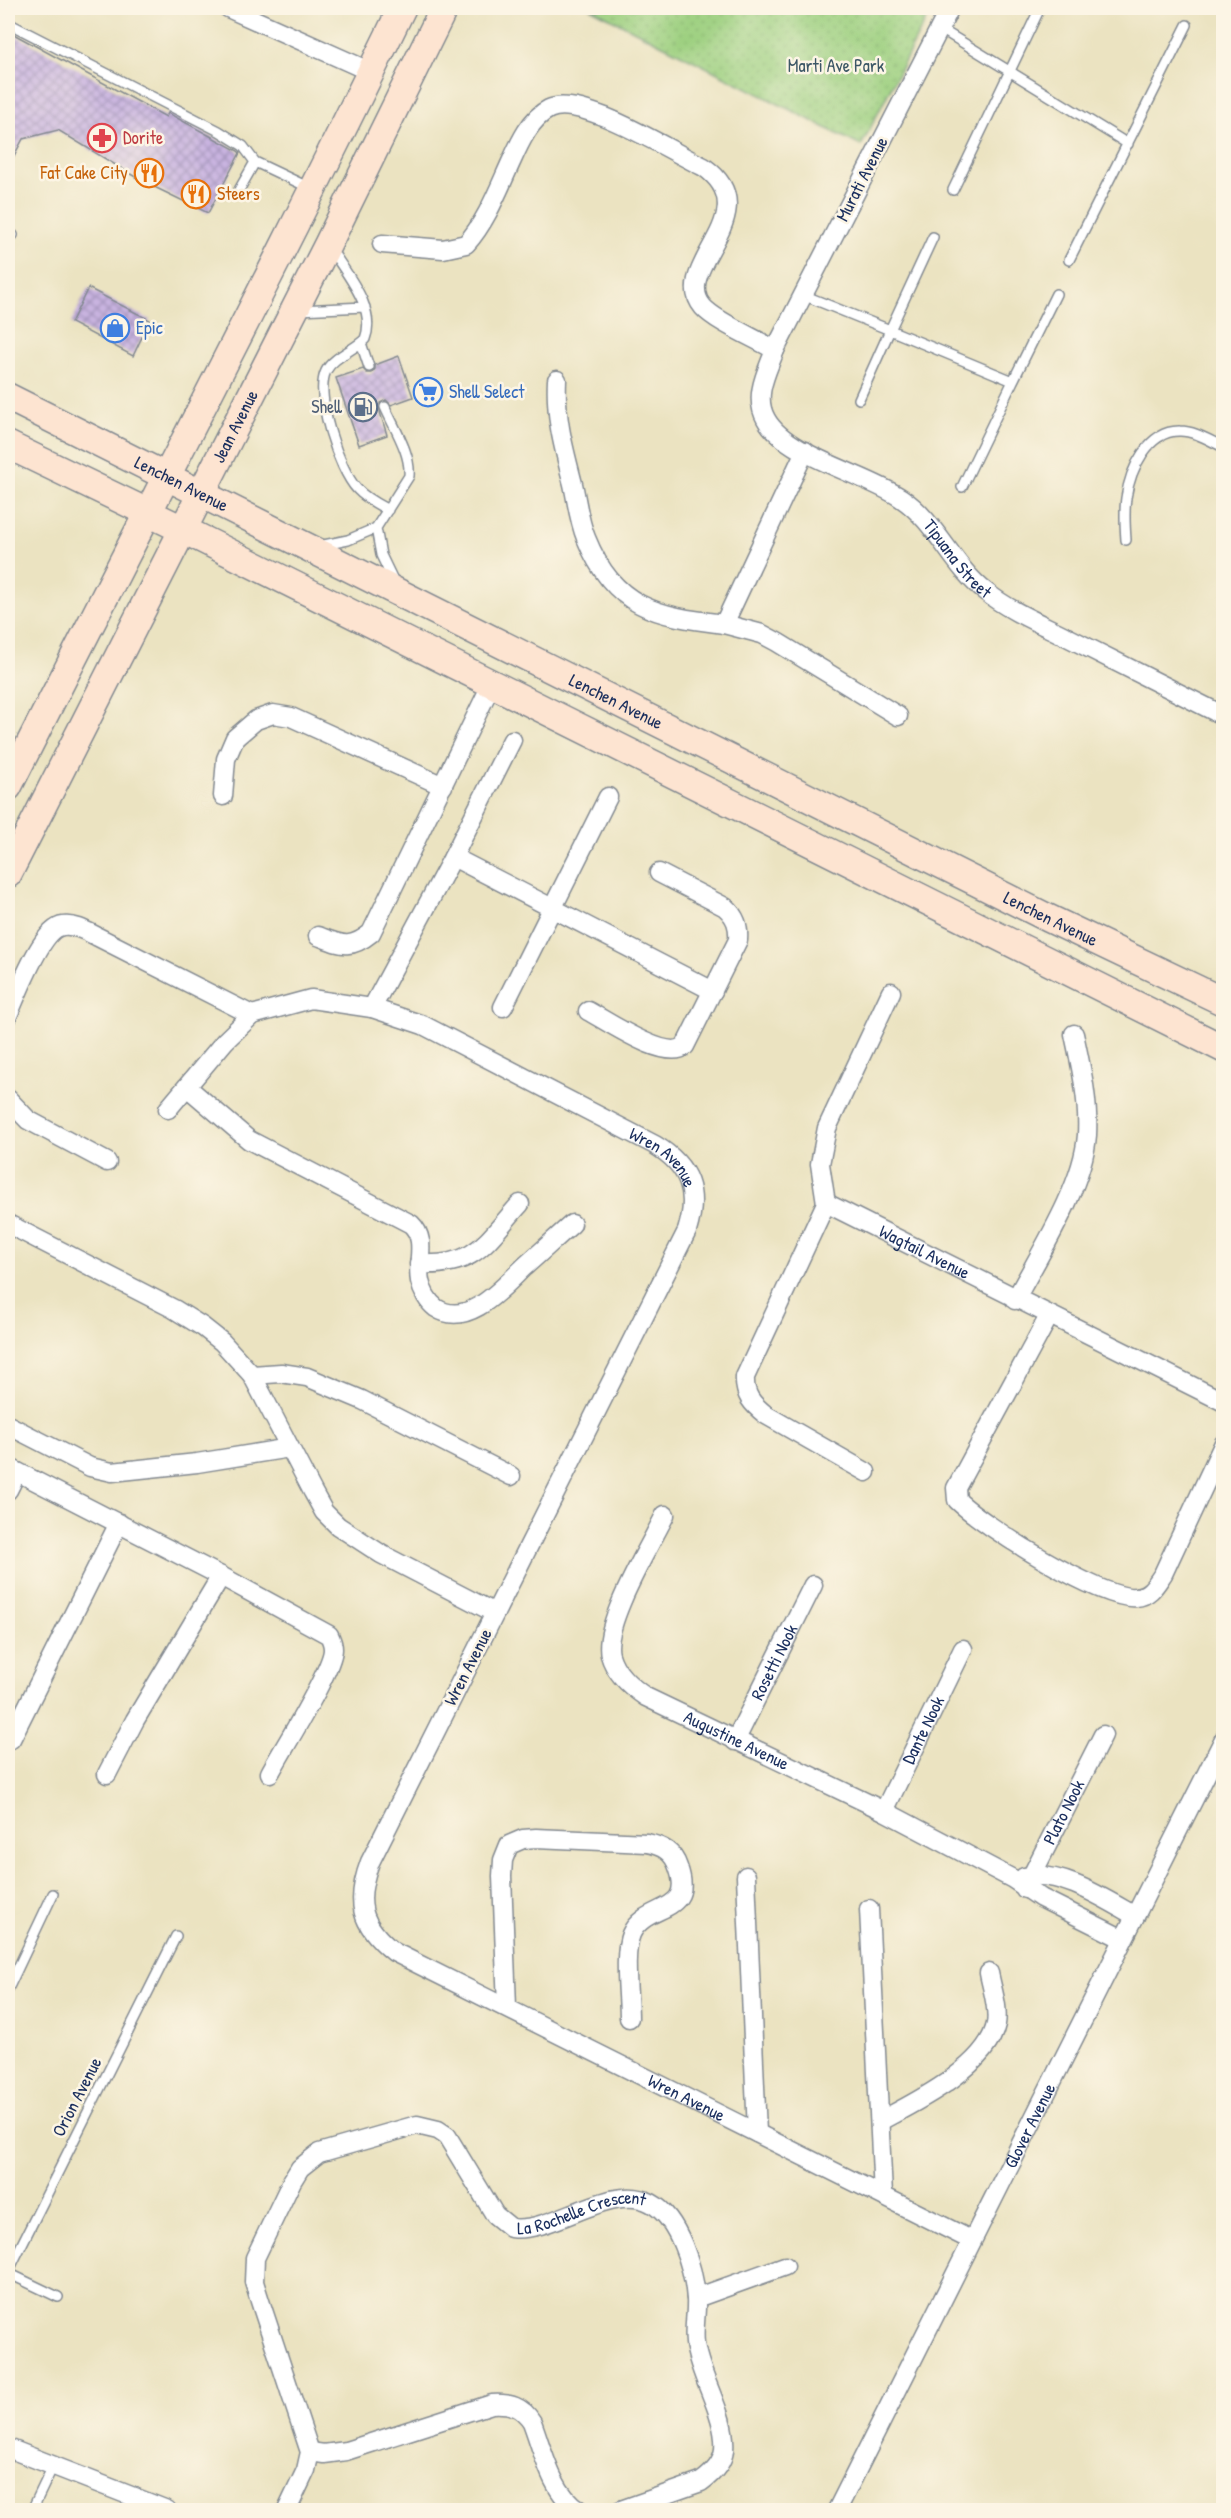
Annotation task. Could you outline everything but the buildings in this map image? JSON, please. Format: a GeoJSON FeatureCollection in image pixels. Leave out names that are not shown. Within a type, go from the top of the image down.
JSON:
{"type":"FeatureCollection","features":[{"type":"Feature","properties":{"kind":"main road"},"geometry":{"type":"LineString","coordinates":[[8,787],[146,512],[313,189],[402,8]]}},
{"type":"Feature","properties":{"kind":"main road","name":"Jean Avenue"},"geometry":{"type":"LineString","coordinates":[[8,874],[76,736],[184,530],[328,244],[444,8]]}},
{"type":"Feature","properties":{"kind":"main road"},"geometry":{"type":"LineString","coordinates":[[313,189],[321,192],[333,191],[343,182],[355,163],[375,145]]}},
{"type":"Feature","properties":{"kind":"main road","name":"Lenchen Avenue"},"geometry":{"type":"LineString","coordinates":[[8,397],[165,478],[1048,918],[1224,1002]]}},
{"type":"Feature","properties":{"kind":"main road","name":"Lenchen Avenue"},"geometry":{"type":"LineString","coordinates":[[8,445],[184,530],[1224,1049]]}},
{"type":"Feature","properties":{"kind":"main road"},"geometry":{"type":"LineString","coordinates":[[8,825],[19,818],[51,756],[65,742],[76,736]]}},
{"type":"Feature","properties":{"kind":"street"},"geometry":{"type":"LineString","coordinates":[[228,8],[371,72]]}},
{"type":"Feature","properties":{"kind":"street","name":"Murati Avenue"},"geometry":{"type":"LineString","coordinates":[[775,350],[950,8]]}},
{"type":"Feature","properties":{"kind":"street"},"geometry":{"type":"LineString","coordinates":[[382,244],[443,249],[466,244],[478,226],[514,155],[538,117],[558,106],[572,105],[603,115],[704,167],[723,184],[728,207],[699,274],[698,297],[703,307],[714,316],[775,350]]}},
{"type":"Feature","properties":{"kind":"street","name":"Tipuana Street"},"geometry":{"type":"LineString","coordinates":[[775,350],[761,387],[761,405],[766,419],[778,434],[805,451],[889,491],[915,509],[968,576],[1001,603],[1224,716]]}},
{"type":"Feature","properties":{"kind":"street"},"geometry":{"type":"LineString","coordinates":[[557,380],[557,420],[585,537],[609,581],[624,594],[660,614],[724,624],[755,632],[777,642],[898,716]]}},
{"type":"Feature","properties":{"kind":"street"},"geometry":{"type":"LineString","coordinates":[[724,624],[805,451]]}},
{"type":"Feature","properties":{"kind":"street"},"geometry":{"type":"LineString","coordinates":[[318,936],[344,946],[358,943],[371,933],[492,683]]}},
{"type":"Feature","properties":{"kind":"street"},"geometry":{"type":"LineString","coordinates":[[223,796],[226,759],[235,738],[256,720],[273,714],[291,717],[443,786]]}},
{"type":"Feature","properties":{"kind":"street"},"geometry":{"type":"LineString","coordinates":[[372,1008],[453,857],[512,740]]}},
{"type":"Feature","properties":{"kind":"street"},"geometry":{"type":"LineString","coordinates":[[503,1007],[608,796]]}},
{"type":"Feature","properties":{"kind":"street"},"geometry":{"type":"LineString","coordinates":[[453,857],[712,992]]}},
{"type":"Feature","properties":{"kind":"street"},"geometry":{"type":"LineString","coordinates":[[588,1011],[656,1047],[676,1050],[685,1046],[738,940],[737,922],[725,907],[659,873]]}},
{"type":"Feature","properties":{"kind":"street"},"geometry":{"type":"LineString","coordinates":[[8,1015],[42,942],[56,928],[63,926],[74,927],[98,937],[252,1015],[225,1041],[168,1109]]}},
{"type":"Feature","properties":{"kind":"street"},"geometry":{"type":"LineString","coordinates":[[866,1472],[766,1415],[753,1405],[745,1386],[745,1377],[826,1203],[820,1164],[827,1128],[891,992]]}},
{"type":"Feature","properties":{"kind":"street","name":"Wren Avenue"},"geometry":{"type":"LineString","coordinates":[[252,1015],[311,999],[372,1008],[423,1026],[655,1145],[679,1164],[686,1175],[692,1193],[693,1212],[672,1266],[370,1862],[362,1887],[361,1899],[367,1925],[377,1939],[394,1952],[971,2240]]}},
{"type":"Feature","properties":{"kind":"street"},"geometry":{"type":"LineString","coordinates":[[1015,1300],[1063,1207],[1084,1153],[1087,1103],[1074,1034]]}},
{"type":"Feature","properties":{"kind":"street"},"geometry":{"type":"LineString","coordinates":[[187,1087],[249,1140],[411,1224],[420,1237],[420,1280],[432,1305],[441,1311],[452,1314],[466,1312],[493,1296],[572,1224]]}},
{"type":"Feature","properties":{"kind":"street"},"geometry":{"type":"LineString","coordinates":[[8,1124],[10,1102]]}},
{"type":"Feature","properties":{"kind":"street"},"geometry":{"type":"LineString","coordinates":[[10,1102],[28,1120],[107,1162]]}},
{"type":"Feature","properties":{"kind":"street","name":"Wagtail Avenue"},"geometry":{"type":"LineString","coordinates":[[826,1203],[1015,1300],[1224,1402]]}},
{"type":"Feature","properties":{"kind":"street"},"geometry":{"type":"LineString","coordinates":[[419,1264],[455,1263],[473,1256],[520,1204]]}},
{"type":"Feature","properties":{"kind":"street"},"geometry":{"type":"LineString","coordinates":[[8,1224],[188,1316],[222,1342],[252,1375],[324,1512],[338,1526],[381,1554],[495,1613]]}},
{"type":"Feature","properties":{"kind":"street"},"geometry":{"type":"LineString","coordinates":[[1049,1316],[956,1488],[957,1500],[982,1521],[1089,1583],[1126,1597],[1144,1595],[1153,1589],[1163,1574],[1224,1443]]}},
{"type":"Feature","properties":{"kind":"street"},"geometry":{"type":"LineString","coordinates":[[252,1375],[281,1373],[307,1377],[362,1400],[511,1476]]}},
{"type":"Feature","properties":{"kind":"street"},"geometry":{"type":"LineString","coordinates":[[8,1425],[90,1467],[112,1472],[197,1463],[290,1448]]}},
{"type":"Feature","properties":{"kind":"street"},"geometry":{"type":"LineString","coordinates":[[8,1490],[12,1469],[221,1576],[324,1632],[332,1642],[331,1657],[270,1773]]}},
{"type":"Feature","properties":{"kind":"street","name":"Augustine Avenue"},"geometry":{"type":"LineString","coordinates":[[665,1515],[610,1630],[610,1657],[619,1673],[631,1686],[646,1697],[884,1811],[1023,1881],[1123,1939]]}},
{"type":"Feature","properties":{"kind":"street"},"geometry":{"type":"LineString","coordinates":[[10,1739],[119,1523]]}},
{"type":"Feature","properties":{"kind":"street"},"geometry":{"type":"LineString","coordinates":[[106,1774],[135,1719],[221,1576]]}},
{"type":"Feature","properties":{"kind":"street","name":"Rosetti Nook"},"geometry":{"type":"LineString","coordinates":[[735,1740],[813,1585]]}},
{"type":"Feature","properties":{"kind":"street","name":"Dante Nook"},"geometry":{"type":"LineString","coordinates":[[884,1811],[963,1649]]}},
{"type":"Feature","properties":{"kind":"street","name":"Plato Nook"},"geometry":{"type":"LineString","coordinates":[[1023,1881],[1102,1735]]}},
{"type":"Feature","properties":{"kind":"street","name":"Glover Avenue"},"geometry":{"type":"LineString","coordinates":[[837,2511],[1224,1739]]}},
{"type":"Feature","properties":{"kind":"street"},"geometry":{"type":"LineString","coordinates":[[507,2007],[502,1876],[503,1860],[509,1845],[523,1839],[536,1838],[647,1843],[659,1845],[672,1856],[682,1885],[680,1897],[674,1903],[646,1917],[632,1933],[628,1945],[629,2018]]}},
{"type":"Feature","properties":{"kind":"street"},"geometry":{"type":"LineString","coordinates":[[746,1876],[757,2133]]}},
{"type":"Feature","properties":{"kind":"street","name":"Augustine Avenue"},"geometry":{"type":"LineString","coordinates":[[1023,1881],[1058,1878],[1101,1897],[1135,1916]]}},
{"type":"Feature","properties":{"kind":"street"},"geometry":{"type":"LineString","coordinates":[[869,1909],[883,2195]]}},
{"type":"Feature","properties":{"kind":"street"},"geometry":{"type":"LineString","coordinates":[[880,2121],[929,2094],[974,2060],[981,2052],[993,2033],[996,2023],[995,2001],[989,1973]]}},
{"type":"Feature","properties":{"kind":"street","name":"La Rochelle Crescent"},"geometry":{"type":"LineString","coordinates":[[310,2452],[260,2301],[253,2269],[265,2235],[300,2168],[319,2153],[406,2126],[424,2126],[438,2130],[447,2136],[495,2215],[511,2228],[530,2227],[604,2202],[626,2198],[651,2202],[672,2223],[680,2238],[696,2298],[695,2346],[720,2422],[723,2434],[723,2456],[712,2475],[701,2482],[621,2511]]}},
{"type":"Feature","properties":{"kind":"street"},"geometry":{"type":"LineString","coordinates":[[696,2298],[785,2266]]}},
{"type":"Feature","properties":{"kind":"street"},"geometry":{"type":"LineString","coordinates":[[287,2511],[306,2470],[310,2452],[324,2454],[346,2451],[492,2404],[505,2403],[526,2413],[565,2499],[579,2511]]}},
{"type":"Feature","properties":{"kind":"street"},"geometry":{"type":"LineString","coordinates":[[8,2448],[166,2511]]}},
{"type":"Feature","properties":{"kind":"lane"},"geometry":{"type":"LineString","coordinates":[[953,190],[1040,8]]}},
{"type":"Feature","properties":{"kind":"lane"},"geometry":{"type":"LineString","coordinates":[[8,23],[228,136],[243,146],[255,162],[313,189]]}},
{"type":"Feature","properties":{"kind":"lane"},"geometry":{"type":"LineString","coordinates":[[1069,260],[1187,25]]}},
{"type":"Feature","properties":{"kind":"lane"},"geometry":{"type":"LineString","coordinates":[[939,28],[1128,144]]}},
{"type":"Feature","properties":{"kind":"lane"},"geometry":{"type":"LineString","coordinates":[[240,190],[255,162]]}},
{"type":"Feature","properties":{"kind":"lane"},"geometry":{"type":"LineString","coordinates":[[859,399],[933,237]]}},
{"type":"Feature","properties":{"kind":"lane"},"geometry":{"type":"LineString","coordinates":[[328,244],[365,307],[369,320],[368,333],[361,343],[333,362],[325,373],[323,387],[327,415],[345,474],[357,490],[388,510]]}},
{"type":"Feature","properties":{"kind":"lane"},"geometry":{"type":"LineString","coordinates":[[962,486],[1056,294]]}},
{"type":"Feature","properties":{"kind":"lane"},"geometry":{"type":"LineString","coordinates":[[803,295],[1013,381]]}},
{"type":"Feature","properties":{"kind":"lane"},"geometry":{"type":"LineString","coordinates":[[294,310],[365,307]]}},
{"type":"Feature","properties":{"kind":"lane"},"geometry":{"type":"LineString","coordinates":[[361,343],[369,367]]}},
{"type":"Feature","properties":{"kind":"lane"},"geometry":{"type":"LineString","coordinates":[[308,549],[348,540],[376,528],[409,476],[410,467],[385,407]]}},
{"type":"Feature","properties":{"kind":"lane"},"geometry":{"type":"LineString","coordinates":[[1126,540],[1126,495],[1130,480],[1148,445],[1168,432],[1182,431],[1197,434],[1224,447]]}},
{"type":"Feature","properties":{"kind":"lane"},"geometry":{"type":"LineString","coordinates":[[376,528],[386,569],[401,595]]}},
{"type":"Feature","properties":{"kind":"lane"},"geometry":{"type":"LineString","coordinates":[[8,1989],[53,1893]]}},
{"type":"Feature","properties":{"kind":"lane","name":"Orion Avenue"},"geometry":{"type":"LineString","coordinates":[[8,2273],[176,1936]]}},
{"type":"Feature","properties":{"kind":"lane"},"geometry":{"type":"LineString","coordinates":[[8,2273],[58,2297]]}},
{"type":"Feature","properties":{"kind":"lane"},"geometry":{"type":"LineString","coordinates":[[32,2511],[53,2466]]}},
{"type":"Feature","properties":{"kind":"green space","name":"Marti Ave Park"},"geometry":{"type":"Polygon","coordinates":[[[590,8],[932,8],[861,146],[590,8]]]}},
{"type":"Feature","properties":{"kind":"place","name":"Dorite"},"geometry":{"type":"Point","coordinates":[102,138]}},
{"type":"Feature","properties":{"kind":"place","name":"Fat Cake City"},"geometry":{"type":"Point","coordinates":[149,173]}},
{"type":"Feature","properties":{"kind":"place","name":"Steers"},"geometry":{"type":"Point","coordinates":[196,194]}},
{"type":"Feature","properties":{"kind":"place","name":"Epic"},"geometry":{"type":"Point","coordinates":[115,328]}},
{"type":"Feature","properties":{"kind":"place","name":"Shell Select"},"geometry":{"type":"Point","coordinates":[428,392]}},
{"type":"Feature","properties":{"kind":"place","name":"Shell"},"geometry":{"type":"Point","coordinates":[363,407]}}]}
